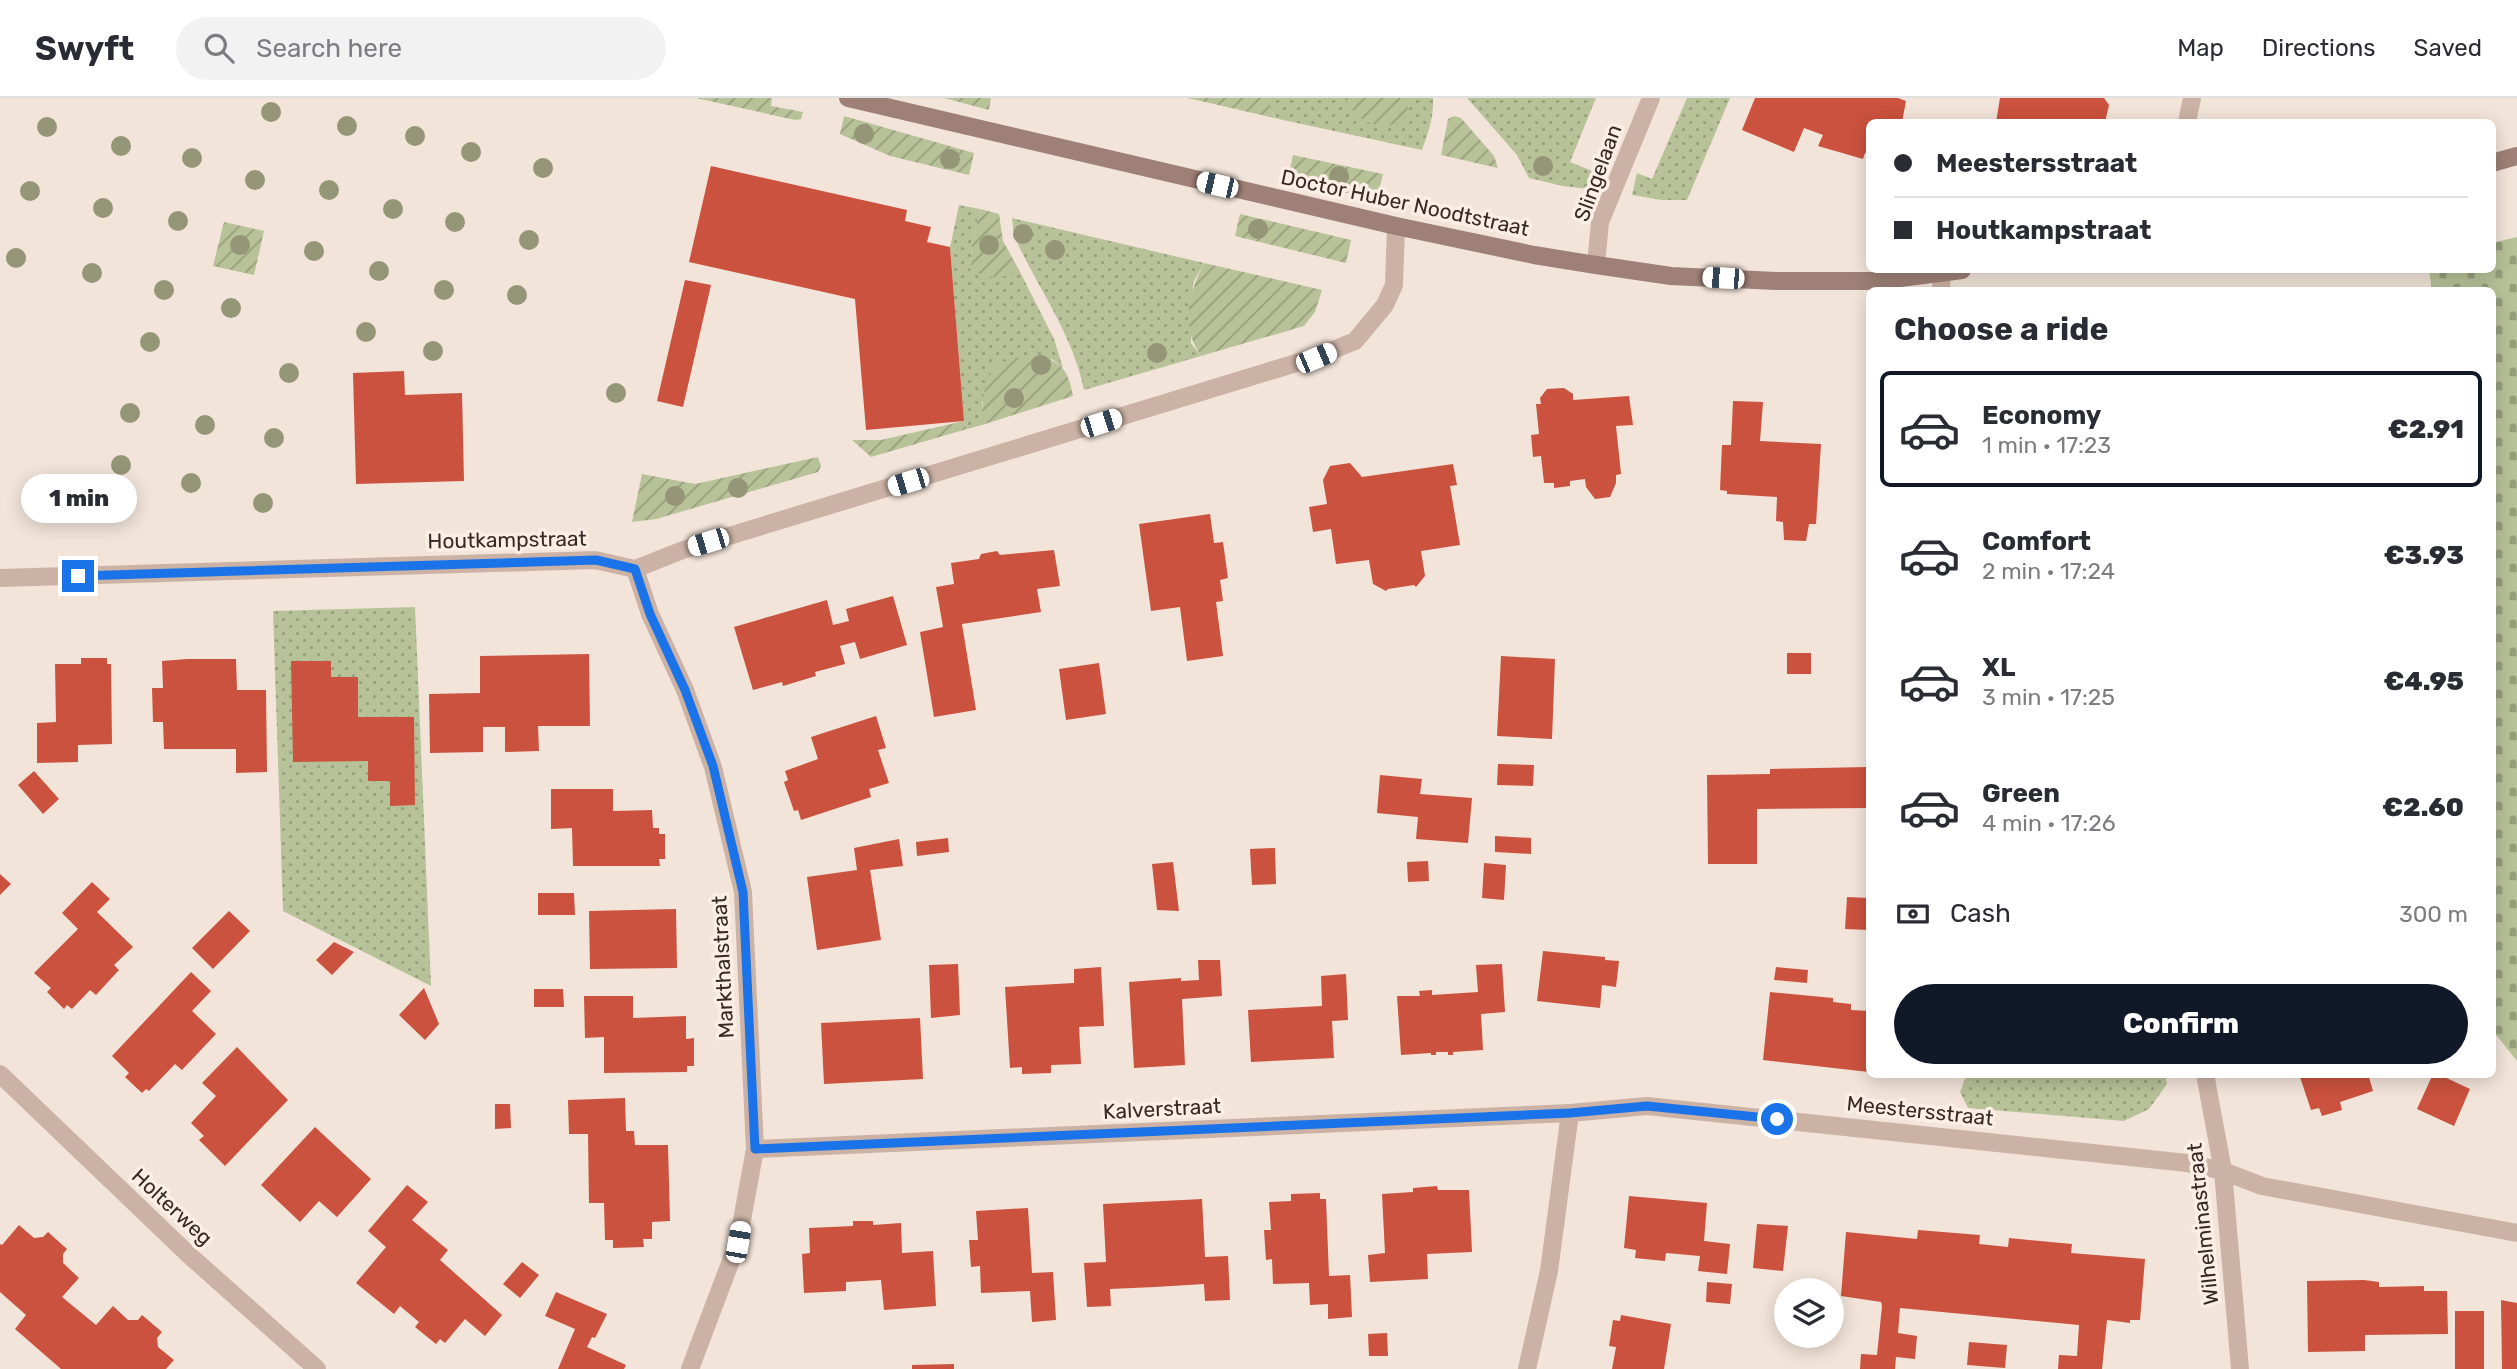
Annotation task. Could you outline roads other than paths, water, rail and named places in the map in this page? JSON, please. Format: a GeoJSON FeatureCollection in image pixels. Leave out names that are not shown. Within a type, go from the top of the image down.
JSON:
{"type":"FeatureCollection","features":[{"type":"Feature","properties":{"kind":"main road","name":"Doctor Huber Noodtstraat"},"geometry":{"type":"LineString","coordinates":[[848,98],[1396,226],[1596,265],[1671,276],[1776,281],[1877,281],[1935,273]]}},
{"type":"Feature","properties":{"kind":"main road"},"geometry":{"type":"LineString","coordinates":[[2496,162],[2517,156]]}},
{"type":"Feature","properties":{"kind":"street","name":"Slingelaan"},"geometry":{"type":"LineString","coordinates":[[1596,265],[1600,222],[1651,98]]}},
{"type":"Feature","properties":{"kind":"street"},"geometry":{"type":"LineString","coordinates":[[2188,119],[2192,98]]}},
{"type":"Feature","properties":{"kind":"street"},"geometry":{"type":"LineString","coordinates":[[635,569],[683,550],[1316,358],[1354,341],[1385,305],[1394,285],[1396,226]]}},
{"type":"Feature","properties":{"kind":"street","name":"Houtkampstraat"},"geometry":{"type":"LineString","coordinates":[[0,578],[596,560],[635,569]]}},
{"type":"Feature","properties":{"kind":"street","name":"Markthalstraat"},"geometry":{"type":"LineString","coordinates":[[635,569],[650,614],[685,690],[713,766],[743,892],[755,1149],[738,1242],[690,1369]]}},
{"type":"Feature","properties":{"kind":"street","name":"Holterweg"},"geometry":{"type":"LineString","coordinates":[[0,1074],[189,1255],[317,1369]]}},
{"type":"Feature","properties":{"kind":"street","name":"Wilhelminastraat"},"geometry":{"type":"LineString","coordinates":[[2206,1078],[2223,1171],[2240,1369]]}},
{"type":"Feature","properties":{"kind":"street","name":"Meestersstraat"},"geometry":{"type":"LineString","coordinates":[[1570,1113],[1647,1106],[2187,1163],[2223,1171],[2262,1186],[2517,1233]]}},
{"type":"Feature","properties":{"kind":"street"},"geometry":{"type":"LineString","coordinates":[[1527,1369],[1549,1271],[1570,1113]]}},
{"type":"Feature","properties":{"kind":"street","name":"Kalverstraat"},"geometry":{"type":"LineString","coordinates":[[755,1149],[1570,1113]]}}]}
